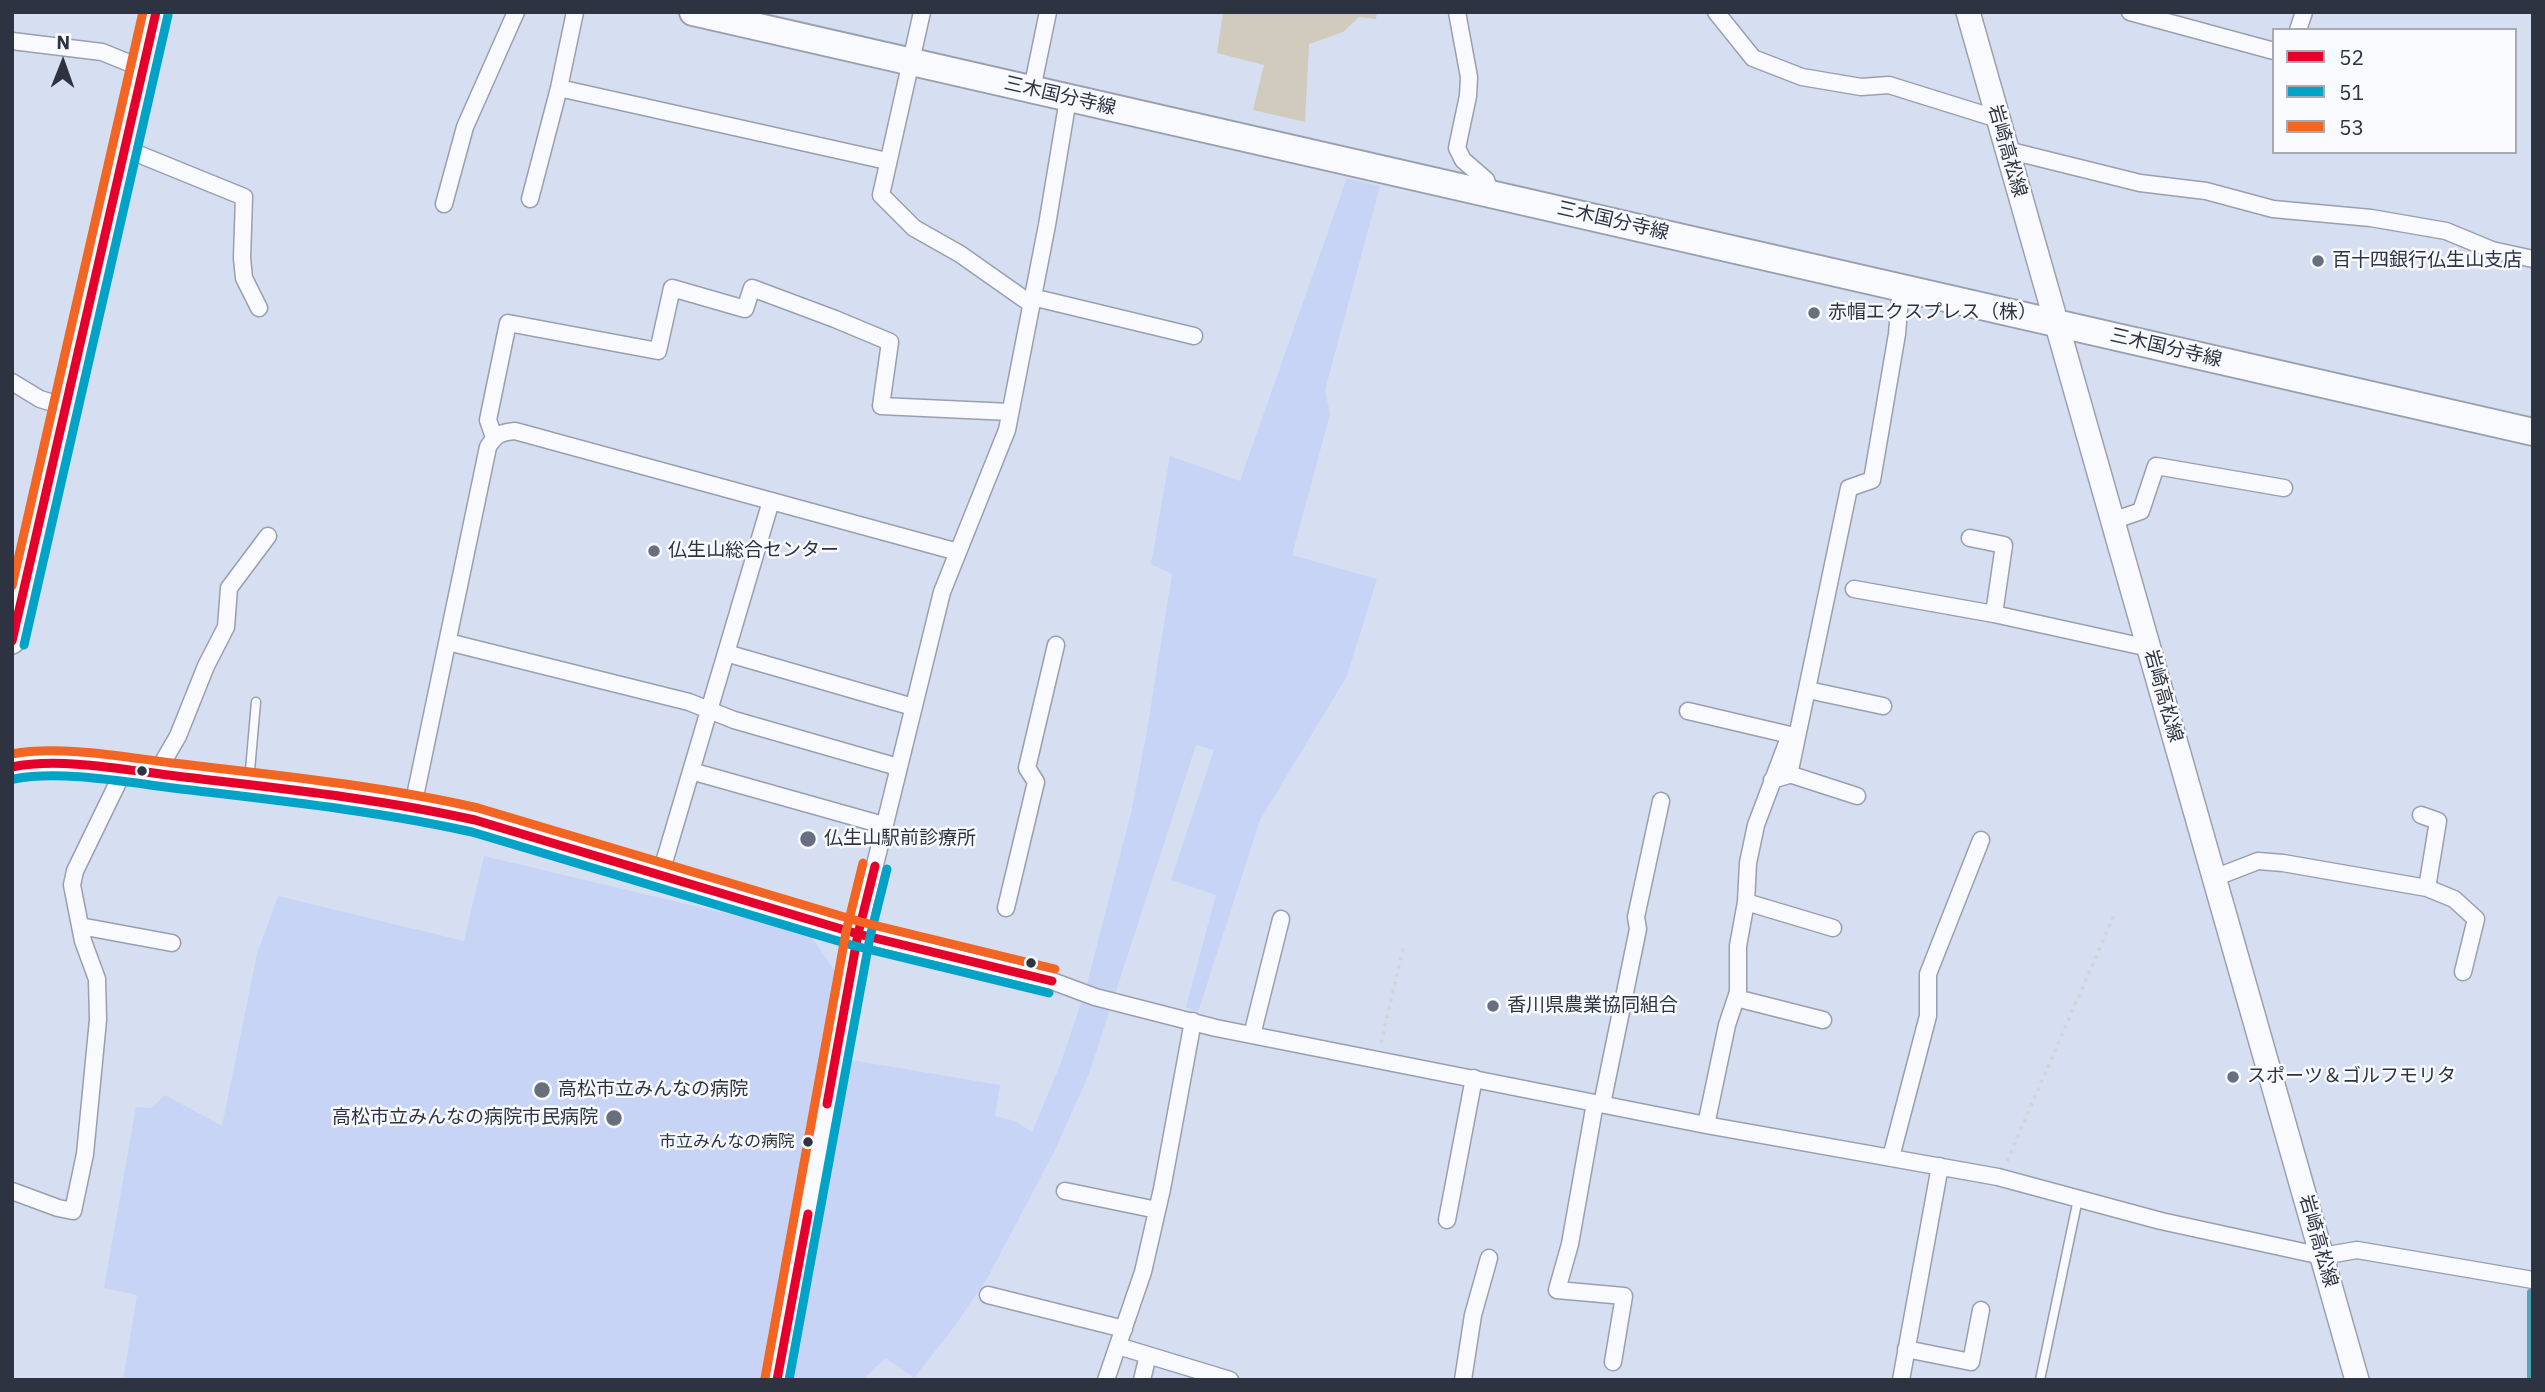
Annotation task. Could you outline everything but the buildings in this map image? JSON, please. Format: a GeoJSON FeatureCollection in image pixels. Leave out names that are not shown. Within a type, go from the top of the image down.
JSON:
{"type":"FeatureCollection","features":[{"type":"Feature","properties":{"kind":"main road"},"geometry":{"type":"LineString","coordinates":[[12,642],[156,12]]}},
{"type":"Feature","properties":{"kind":"main road","name":"三木国分寺線"},"geometry":{"type":"LineString","coordinates":[[693,12],[2533,432]]}},
{"type":"Feature","properties":{"kind":"main road","name":"岩崎高松線"},"geometry":{"type":"LineString","coordinates":[[1968,12],[2357,1380]]}},
{"type":"Feature","properties":{"kind":"main road"},"geometry":{"type":"LineString","coordinates":[[12,767],[36,762],[124,770],[413,806],[475,820],[858,934],[777,1380]]}},
{"type":"Feature","properties":{"kind":"street"},"geometry":{"type":"LineString","coordinates":[[444,204],[465,127],[516,12]]}},
{"type":"Feature","properties":{"kind":"street"},"geometry":{"type":"LineString","coordinates":[[530,199],[559,88],[575,12]]}},
{"type":"Feature","properties":{"kind":"street"},"geometry":{"type":"LineString","coordinates":[[922,12],[881,195],[914,228],[1032,301],[1194,336]]}},
{"type":"Feature","properties":{"kind":"street"},"geometry":{"type":"LineString","coordinates":[[1032,89],[1048,12]]}},
{"type":"Feature","properties":{"kind":"street"},"geometry":{"type":"LineString","coordinates":[[1457,12],[1469,77],[1468,96],[1457,148],[1463,160],[1486,180],[1491,194]]}},
{"type":"Feature","properties":{"kind":"street"},"geometry":{"type":"LineString","coordinates":[[1716,12],[1753,58],[1802,77],[1861,87],[1888,85],[1998,119]]}},
{"type":"Feature","properties":{"kind":"street"},"geometry":{"type":"LineString","coordinates":[[2130,12],[2272,50]]}},
{"type":"Feature","properties":{"kind":"street"},"geometry":{"type":"LineString","coordinates":[[12,41],[102,51],[144,69]]}},
{"type":"Feature","properties":{"kind":"street"},"geometry":{"type":"LineString","coordinates":[[559,88],[887,161]]}},
{"type":"Feature","properties":{"kind":"street"},"geometry":{"type":"LineString","coordinates":[[1068,99],[1007,430],[942,592],[858,934],[1052,981],[1095,997],[1252,1035],[1706,1125],[1998,1177],[2161,1221],[2322,1256],[2357,1250],[2532,1275]]}},
{"type":"Feature","properties":{"kind":"street"},"geometry":{"type":"LineString","coordinates":[[126,149],[244,197],[244,278],[259,308]]}},
{"type":"Feature","properties":{"kind":"street"},"geometry":{"type":"LineString","coordinates":[[2007,150],[2140,183],[2206,191],[2273,209],[2371,218],[2446,230],[2492,250],[2533,259]]}},
{"type":"Feature","properties":{"kind":"street"},"geometry":{"type":"LineString","coordinates":[[1789,775],[1849,488],[1872,480],[1897,334],[1901,287]]}},
{"type":"Feature","properties":{"kind":"street"},"geometry":{"type":"LineString","coordinates":[[494,437],[488,420],[508,323],[658,351],[672,288],[745,309],[752,288],[835,318],[890,342],[881,406],[979,413],[1010,412]]}},
{"type":"Feature","properties":{"kind":"street"},"geometry":{"type":"LineString","coordinates":[[12,382],[40,398],[66,407]]}},
{"type":"Feature","properties":{"kind":"street"},"geometry":{"type":"LineString","coordinates":[[413,806],[488,447],[494,437],[503,432],[515,431],[958,552]]}},
{"type":"Feature","properties":{"kind":"street"},"geometry":{"type":"LineString","coordinates":[[2112,521],[2141,511],[2156,466],[2284,488]]}},
{"type":"Feature","properties":{"kind":"street"},"geometry":{"type":"LineString","coordinates":[[660,876],[771,501]]}},
{"type":"Feature","properties":{"kind":"street"},"geometry":{"type":"LineString","coordinates":[[156,774],[178,736],[206,666],[226,627],[229,588],[268,536]]}},
{"type":"Feature","properties":{"kind":"street"},"geometry":{"type":"LineString","coordinates":[[1970,538],[2004,545],[1994,614]]}},
{"type":"Feature","properties":{"kind":"street"},"geometry":{"type":"LineString","coordinates":[[1854,589],[1994,614],[2149,648]]}},
{"type":"Feature","properties":{"kind":"street"},"geometry":{"type":"LineString","coordinates":[[448,642],[689,702],[709,711],[898,767]]}},
{"type":"Feature","properties":{"kind":"street"},"geometry":{"type":"LineString","coordinates":[[1006,908],[1036,782],[1027,768],[1056,645]]}},
{"type":"Feature","properties":{"kind":"street"},"geometry":{"type":"LineString","coordinates":[[726,653],[912,707]]}},
{"type":"Feature","properties":{"kind":"street"},"geometry":{"type":"LineString","coordinates":[[1808,690],[1883,706]]}},
{"type":"Feature","properties":{"kind":"street"},"geometry":{"type":"LineString","coordinates":[[1688,711],[1790,734],[1756,825],[1748,863],[1746,902],[1738,946],[1736,998],[1727,1025],[1706,1125]]}},
{"type":"Feature","properties":{"kind":"street"},"geometry":{"type":"LineString","coordinates":[[12,1191],[73,1211],[85,1154],[98,1020],[97,979],[80,926],[72,885],[75,871],[124,770]]}},
{"type":"Feature","properties":{"kind":"street"},"geometry":{"type":"LineString","coordinates":[[691,771],[883,825]]}},
{"type":"Feature","properties":{"kind":"street"},"geometry":{"type":"LineString","coordinates":[[1772,779],[1789,775],[1857,796]]}},
{"type":"Feature","properties":{"kind":"street"},"geometry":{"type":"LineString","coordinates":[[1613,1362],[1624,1296],[1557,1290],[1570,1244],[1598,1103],[1638,929],[1636,917],[1661,801]]}},
{"type":"Feature","properties":{"kind":"street"},"geometry":{"type":"LineString","coordinates":[[2421,815],[2438,821],[2427,888]]}},
{"type":"Feature","properties":{"kind":"street"},"geometry":{"type":"LineString","coordinates":[[1891,1157],[1928,1016],[1928,974],[1981,840]]}},
{"type":"Feature","properties":{"kind":"street"},"geometry":{"type":"LineString","coordinates":[[2214,878],[2258,861],[2427,888],[2454,899],[2476,919],[2463,972]]}},
{"type":"Feature","properties":{"kind":"street"},"geometry":{"type":"LineString","coordinates":[[1746,902],[1833,928]]}},
{"type":"Feature","properties":{"kind":"street"},"geometry":{"type":"LineString","coordinates":[[1252,1035],[1281,919]]}},
{"type":"Feature","properties":{"kind":"street"},"geometry":{"type":"LineString","coordinates":[[80,926],[172,943]]}},
{"type":"Feature","properties":{"kind":"street"},"geometry":{"type":"LineString","coordinates":[[1736,998],[1823,1020]]}},
{"type":"Feature","properties":{"kind":"street"},"geometry":{"type":"LineString","coordinates":[[1106,1380],[1143,1272],[1193,1021]]}},
{"type":"Feature","properties":{"kind":"street"},"geometry":{"type":"LineString","coordinates":[[1447,1220],[1474,1079]]}},
{"type":"Feature","properties":{"kind":"street"},"geometry":{"type":"LineString","coordinates":[[1900,1380],[1940,1166]]}},
{"type":"Feature","properties":{"kind":"street"},"geometry":{"type":"LineString","coordinates":[[1065,1191],[1157,1210]]}},
{"type":"Feature","properties":{"kind":"street"},"geometry":{"type":"LineString","coordinates":[[1463,1380],[1474,1315],[1489,1258]]}},
{"type":"Feature","properties":{"kind":"street"},"geometry":{"type":"LineString","coordinates":[[988,1295],[1124,1329]]}},
{"type":"Feature","properties":{"kind":"street"},"geometry":{"type":"LineString","coordinates":[[1906,1349],[1971,1362],[1981,1310]]}},
{"type":"Feature","properties":{"kind":"street"},"geometry":{"type":"LineString","coordinates":[[1118,1346],[1230,1380]]}},
{"type":"Feature","properties":{"kind":"street"},"geometry":{"type":"LineString","coordinates":[[1142,1380],[1148,1355]]}},
{"type":"Feature","properties":{"kind":"lane"},"geometry":{"type":"LineString","coordinates":[[249,785],[256,702]]}},
{"type":"Feature","properties":{"kind":"lane"},"geometry":{"type":"LineString","coordinates":[[2040,1380],[2078,1199]]}},
{"type":"Feature","properties":{"kind":"path"},"geometry":{"type":"LineString","coordinates":[[2002,1172],[2115,913]]}},
{"type":"Feature","properties":{"kind":"path"},"geometry":{"type":"LineString","coordinates":[[1378,1059],[1404,944]]}},
{"type":"Feature","properties":{"kind":"shaded area"},"geometry":{"type":"Polygon","coordinates":[[[1223,12],[1377,12],[1376,19],[1359,17],[1343,32],[1309,44],[1305,122],[1253,110],[1264,65],[1217,53],[1223,12]]]}},
{"type":"Feature","properties":{"kind":"shaded area","name":"高松市立みんなの病院市民病院"},"geometry":{"type":"Polygon","coordinates":[[[1347,178],[1380,186],[1325,390],[1330,414],[1292,555],[1377,579],[1347,676],[1260,820],[1198,1012],[1186,1007],[1216,895],[1171,880],[1214,750],[1196,745],[1089,1074],[1055,1150],[988,1277],[954,1327],[914,1378],[886,1358],[862,1380],[123,1380],[137,1295],[104,1288],[136,1107],[151,1108],[165,1095],[222,1126],[257,954],[278,896],[464,941],[484,856],[811,936],[840,979],[827,1056],[1000,1085],[995,1116],[1015,1121],[1032,1132],[1059,1068],[1086,988],[1131,813],[1172,574],[1151,564],[1170,456],[1240,481],[1347,178]]]}},
{"type":"Feature","properties":{"kind":"waterway"},"geometry":{"type":"LineString","coordinates":[[2530,1292],[2530,1380]]}},
{"type":"Feature","properties":{"kind":"transit line","name":"53"},"geometry":{"type":"LineString","coordinates":[[12,586],[143,12]]}},
{"type":"Feature","properties":{"kind":"transit line","name":"52"},"geometry":{"type":"LineString","coordinates":[[12,641],[156,12]]}},
{"type":"Feature","properties":{"kind":"transit line","name":"51"},"geometry":{"type":"LineString","coordinates":[[24,645],[168,15]]}},
{"type":"Feature","properties":{"kind":"transit line","name":"53"},"geometry":{"type":"LineString","coordinates":[[12,754],[50,751],[92,753],[326,781],[440,800],[478,808],[861,922],[1055,969]]}},
{"type":"Feature","properties":{"kind":"transit line","name":"52"},"geometry":{"type":"LineString","coordinates":[[12,767],[51,763],[93,766],[326,794],[438,812],[475,820],[858,934],[1052,981]]}},
{"type":"Feature","properties":{"kind":"transit line","name":"51"},"geometry":{"type":"LineString","coordinates":[[14,779],[72,776],[114,780],[323,806],[435,824],[472,832],[855,946],[1049,993]]}},
{"type":"Feature","properties":{"kind":"transit line","name":"53"},"geometry":{"type":"LineString","coordinates":[[765,1378],[846,932],[863,863]]}},
{"type":"Feature","properties":{"kind":"transit line","name":"52"},"geometry":{"type":"LineString","coordinates":[[827,1104],[858,934],[875,866]]}},
{"type":"Feature","properties":{"kind":"transit line","name":"51"},"geometry":{"type":"LineString","coordinates":[[789,1380],[870,937],[887,869]]}},
{"type":"Feature","properties":{"kind":"transit line","name":"52"},"geometry":{"type":"LineString","coordinates":[[777,1380],[808,1214]]}},
{"type":"Feature","properties":{"kind":"place","name":"百十四銀行仏生山支店"},"geometry":{"type":"Point","coordinates":[2318,261]}},
{"type":"Feature","properties":{"kind":"place","name":"赤帽エクスプレス（株）"},"geometry":{"type":"Point","coordinates":[1814,313]}},
{"type":"Feature","properties":{"kind":"place","name":"仏生山総合センター"},"geometry":{"type":"Point","coordinates":[654,551]}},
{"type":"Feature","properties":{"kind":"place","name":"仏生山駅前診療所"},"geometry":{"type":"Point","coordinates":[808,839]}},
{"type":"Feature","properties":{"kind":"place","name":"香川県農業協同組合"},"geometry":{"type":"Point","coordinates":[1493,1006]}},
{"type":"Feature","properties":{"kind":"place","name":"スポーツ＆ゴルフモリタ"},"geometry":{"type":"Point","coordinates":[2233,1077]}},
{"type":"Feature","properties":{"kind":"place","name":"高松市立みんなの病院"},"geometry":{"type":"Point","coordinates":[542,1090]}},
{"type":"Feature","properties":{"kind":"place","name":"高松市立みんなの病院市民病院"},"geometry":{"type":"Point","coordinates":[614,1118]}},
{"type":"Feature","properties":{"kind":"place","name":"市立みんなの病院"},"geometry":{"type":"Point","coordinates":[808,1142]}}]}
